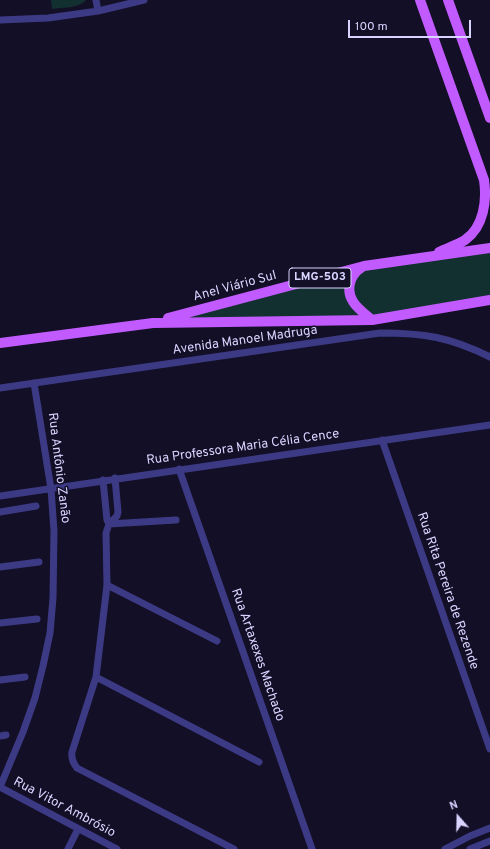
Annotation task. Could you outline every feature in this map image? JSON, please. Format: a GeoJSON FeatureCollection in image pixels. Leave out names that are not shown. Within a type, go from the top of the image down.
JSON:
{"type":"FeatureCollection","features":[{"type":"Feature","properties":{"kind":"main road"},"geometry":{"type":"LineString","coordinates":[[420,0],[486,189],[486,200],[483,212],[479,223],[470,235],[456,244],[425,257]]}},
{"type":"Feature","properties":{"kind":"main road"},"geometry":{"type":"LineString","coordinates":[[448,0],[490,118]]}},
{"type":"Feature","properties":{"kind":"main road","name":"Anel Viário Sul"},"geometry":{"type":"LineString","coordinates":[[153,323],[364,266],[490,248]]}},
{"type":"Feature","properties":{"kind":"main road"},"geometry":{"type":"LineString","coordinates":[[364,266],[352,275],[349,286],[349,294],[357,308],[372,320]]}},
{"type":"Feature","properties":{"kind":"main road","name":"Anel Viário Sul"},"geometry":{"type":"LineString","coordinates":[[0,343],[153,323],[372,320],[490,300]]}},
{"type":"Feature","properties":{"kind":"street"},"geometry":{"type":"LineString","coordinates":[[96,0],[98,12]]}},
{"type":"Feature","properties":{"kind":"street"},"geometry":{"type":"LineString","coordinates":[[0,20],[48,18],[98,12],[144,0]]}},
{"type":"Feature","properties":{"kind":"street","name":"Avenida Manoel Madruga"},"geometry":{"type":"LineString","coordinates":[[0,388],[380,333],[428,335],[464,345],[490,357]]}},
{"type":"Feature","properties":{"kind":"street","name":"Rua Antônio Zanão"},"geometry":{"type":"LineString","coordinates":[[0,787],[23,732],[43,666],[50,633],[55,567],[54,531],[51,489],[34,384]]}},
{"type":"Feature","properties":{"kind":"street","name":"Rua Professora Maria Célia Cence"},"geometry":{"type":"LineString","coordinates":[[0,496],[115,478],[490,425]]}},
{"type":"Feature","properties":{"kind":"street","name":"Rua Rita Pereira de Rezende"},"geometry":{"type":"LineString","coordinates":[[382,440],[490,749]]}},
{"type":"Feature","properties":{"kind":"street","name":"Rua Artaxexes Machado"},"geometry":{"type":"LineString","coordinates":[[179,469],[312,849]]}},
{"type":"Feature","properties":{"kind":"street"},"geometry":{"type":"LineString","coordinates":[[115,478],[118,512],[117,516],[109,524],[106,533],[107,585],[96,678],[72,752],[73,764],[77,768],[234,849]]}},
{"type":"Feature","properties":{"kind":"street"},"geometry":{"type":"LineString","coordinates":[[103,480],[107,520],[109,524]]}},
{"type":"Feature","properties":{"kind":"street"},"geometry":{"type":"LineString","coordinates":[[0,512],[36,506]]}},
{"type":"Feature","properties":{"kind":"street"},"geometry":{"type":"LineString","coordinates":[[109,524],[176,520]]}},
{"type":"Feature","properties":{"kind":"street"},"geometry":{"type":"LineString","coordinates":[[0,567],[39,562]]}},
{"type":"Feature","properties":{"kind":"street"},"geometry":{"type":"LineString","coordinates":[[107,585],[217,641]]}},
{"type":"Feature","properties":{"kind":"street"},"geometry":{"type":"LineString","coordinates":[[0,623],[37,619]]}},
{"type":"Feature","properties":{"kind":"street"},"geometry":{"type":"LineString","coordinates":[[0,680],[25,677]]}},
{"type":"Feature","properties":{"kind":"street"},"geometry":{"type":"LineString","coordinates":[[96,678],[259,762]]}},
{"type":"Feature","properties":{"kind":"street","name":"Rua Vitor Ambrósio"},"geometry":{"type":"LineString","coordinates":[[0,787],[117,849]]}},
{"type":"Feature","properties":{"kind":"street"},"geometry":{"type":"LineString","coordinates":[[446,849],[470,836],[490,828]]}},
{"type":"Feature","properties":{"kind":"street"},"geometry":{"type":"LineString","coordinates":[[68,849],[78,829]]}},
{"type":"Feature","properties":{"kind":"street"},"geometry":{"type":"LineString","coordinates":[[470,849],[490,842]]}},
{"type":"Feature","properties":{"kind":"green space"},"geometry":{"type":"Polygon","coordinates":[[[51,0],[86,0],[79,5],[52,9],[51,0]]]}},
{"type":"Feature","properties":{"kind":"green space"},"geometry":{"type":"Polygon","coordinates":[[[490,248],[490,300],[372,320],[153,323],[364,266],[490,248]]]}}]}
